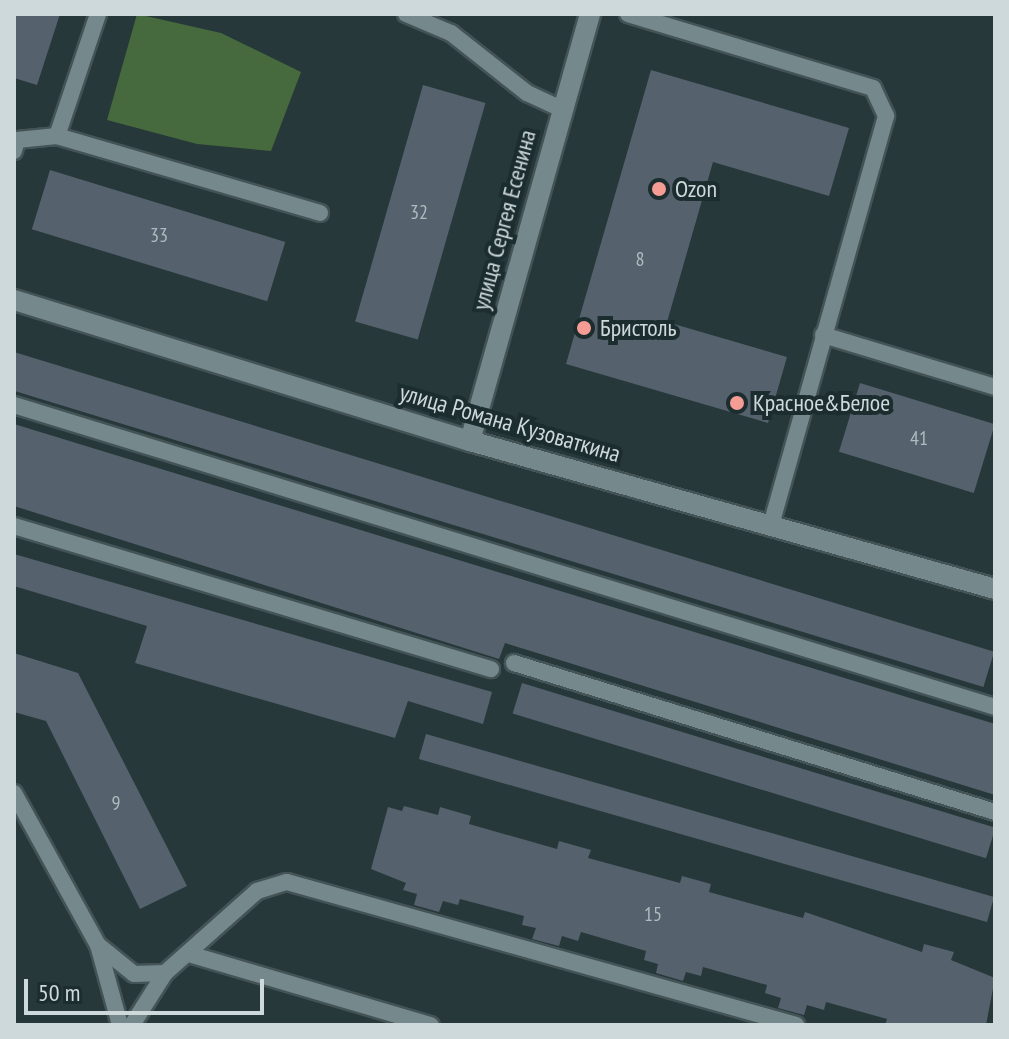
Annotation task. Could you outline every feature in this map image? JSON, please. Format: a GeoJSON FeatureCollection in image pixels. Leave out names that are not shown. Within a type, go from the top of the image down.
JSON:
{"type":"FeatureCollection","features":[{"type":"Feature","properties":{"kind":"street","name":"улица Сергея Есенина"},"geometry":{"type":"LineString","coordinates":[[470,441],[590,14]]}},
{"type":"Feature","properties":{"kind":"street","name":"улица Романа Кузоваткина"},"geometry":{"type":"LineString","coordinates":[[14,300],[470,441],[995,589]]}},
{"type":"Feature","properties":{"kind":"lane"},"geometry":{"type":"LineString","coordinates":[[57,136],[98,14]]}},
{"type":"Feature","properties":{"kind":"lane"},"geometry":{"type":"LineString","coordinates":[[406,14],[451,33],[527,93],[561,109]]}},
{"type":"Feature","properties":{"kind":"lane"},"geometry":{"type":"LineString","coordinates":[[628,14],[873,88],[886,116],[771,524]]}},
{"type":"Feature","properties":{"kind":"lane"},"geometry":{"type":"LineString","coordinates":[[15,144],[57,136],[320,213]]}},
{"type":"Feature","properties":{"kind":"lane"},"geometry":{"type":"LineString","coordinates":[[823,335],[995,387]]}},
{"type":"Feature","properties":{"kind":"lane"},"geometry":{"type":"LineString","coordinates":[[14,405],[995,707]]}},
{"type":"Feature","properties":{"kind":"lane"},"geometry":{"type":"LineString","coordinates":[[14,526],[491,669]]}},
{"type":"Feature","properties":{"kind":"lane"},"geometry":{"type":"LineString","coordinates":[[514,663],[995,812]]}},
{"type":"Feature","properties":{"kind":"lane"},"geometry":{"type":"LineString","coordinates":[[14,793],[98,945],[120,1025]]}},
{"type":"Feature","properties":{"kind":"lane"},"geometry":{"type":"LineString","coordinates":[[132,1025],[165,973],[257,891],[287,882],[796,1025]]}},
{"type":"Feature","properties":{"kind":"lane"},"geometry":{"type":"LineString","coordinates":[[98,945],[134,974],[165,973]]}},
{"type":"Feature","properties":{"kind":"lane"},"geometry":{"type":"LineString","coordinates":[[189,954],[431,1025]]}},
{"type":"Feature","properties":{"kind":"green space"},"geometry":{"type":"Polygon","coordinates":[[[137,14],[221,33],[301,72],[271,151],[197,144],[107,120],[137,14]]]}},
{"type":"Feature","properties":{"kind":"building"},"geometry":{"type":"Polygon","coordinates":[[[14,14],[60,14],[37,85],[14,78],[14,14]]]}},
{"type":"Feature","properties":{"kind":"building"},"geometry":{"type":"Polygon","coordinates":[[[651,70],[849,128],[829,196],[713,162],[667,322],[787,357],[768,423],[566,364],[651,70]]]}},
{"type":"Feature","properties":{"kind":"building"},"geometry":{"type":"Polygon","coordinates":[[[423,85],[485,103],[418,339],[355,321],[423,85]]]}},
{"type":"Feature","properties":{"kind":"building"},"geometry":{"type":"Polygon","coordinates":[[[50,170],[285,242],[267,301],[32,229],[50,170]]]}},
{"type":"Feature","properties":{"kind":"building"},"geometry":{"type":"Polygon","coordinates":[[[14,352],[994,652],[983,687],[14,391],[14,352]]]}},
{"type":"Feature","properties":{"kind":"building"},"geometry":{"type":"Polygon","coordinates":[[[860,383],[995,424],[974,493],[839,452],[860,383]]]}},
{"type":"Feature","properties":{"kind":"building"},"geometry":{"type":"Polygon","coordinates":[[[14,424],[995,724],[995,795],[505,643],[499,659],[14,506],[14,424]]]}},
{"type":"Feature","properties":{"kind":"building"},"geometry":{"type":"Polygon","coordinates":[[[14,554],[492,692],[483,724],[408,701],[395,738],[135,663],[147,626],[14,586],[14,554]]]}},
{"type":"Feature","properties":{"kind":"building"},"geometry":{"type":"Polygon","coordinates":[[[14,653],[78,673],[187,886],[140,909],[46,721],[14,712],[14,653]]]}},
{"type":"Feature","properties":{"kind":"building"},"geometry":{"type":"Polygon","coordinates":[[[522,683],[995,828],[986,858],[513,714],[522,683]]]}},
{"type":"Feature","properties":{"kind":"building"},"geometry":{"type":"Polygon","coordinates":[[[426,734],[994,897],[987,922],[419,759],[426,734]]]}},
{"type":"Feature","properties":{"kind":"building"},"geometry":{"type":"Polygon","coordinates":[[[404,806],[438,815],[440,807],[471,816],[469,824],[557,849],[559,841],[591,850],[588,858],[680,883],[682,876],[711,884],[709,892],[803,918],[805,912],[922,952],[924,944],[954,952],[951,960],[995,978],[986,1025],[885,1025],[887,1019],[826,1002],[824,1010],[807,1005],[804,1015],[778,1008],[781,998],[765,993],[767,985],[703,967],[701,976],[686,972],[683,981],[656,973],[658,964],[644,960],[646,951],[581,932],[578,941],[562,936],[559,946],[532,939],[536,928],[522,925],[524,916],[460,899],[458,905],[443,901],[439,912],[414,905],[417,894],[403,890],[406,883],[371,869],[388,807],[402,811],[404,806]]]}},
{"type":"Feature","properties":{"kind":"place","name":"Ozon"},"geometry":{"type":"Point","coordinates":[659,189]}},
{"type":"Feature","properties":{"kind":"place","name":"Бристоль"},"geometry":{"type":"Point","coordinates":[584,328]}},
{"type":"Feature","properties":{"kind":"place","name":"Красное&Белое"},"geometry":{"type":"Point","coordinates":[737,403]}}]}
